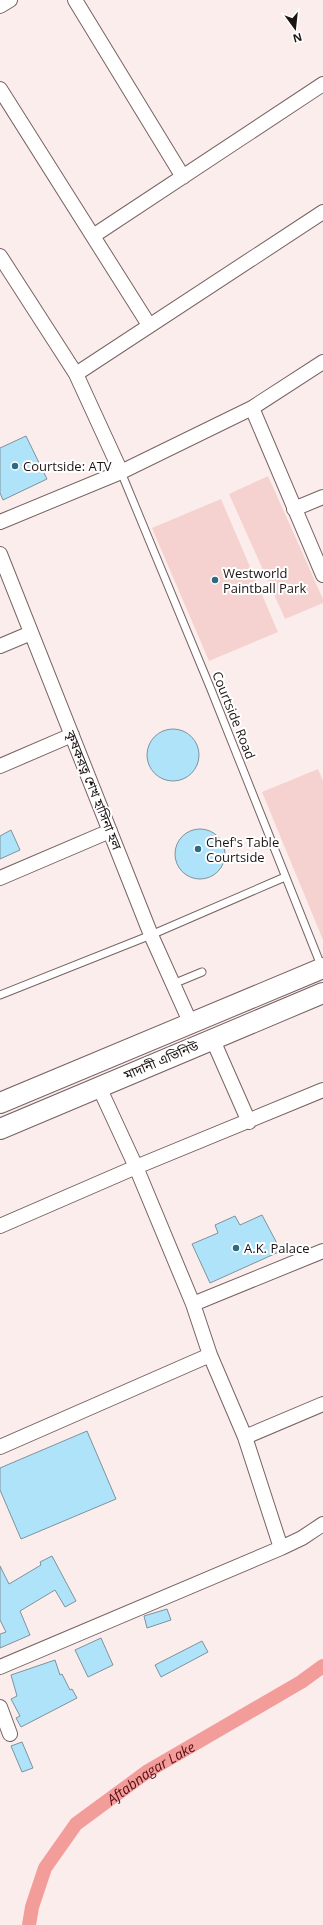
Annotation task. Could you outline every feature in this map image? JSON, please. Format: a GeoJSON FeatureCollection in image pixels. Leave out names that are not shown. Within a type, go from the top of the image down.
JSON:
{"type":"FeatureCollection","features":[{"type":"Feature","properties":{"kind":"main road","name":"মাদানী এভিনিউ"},"geometry":{"type":"LineString","coordinates":[[0,1103],[323,969]]}},
{"type":"Feature","properties":{"kind":"main road","name":"মাদানী এভিনিউ"},"geometry":{"type":"LineString","coordinates":[[0,1129],[212,1038],[323,993]]}},
{"type":"Feature","properties":{"kind":"street"},"geometry":{"type":"LineString","coordinates":[[0,6],[10,0]]}},
{"type":"Feature","properties":{"kind":"street"},"geometry":{"type":"LineString","coordinates":[[75,0],[183,177]]}},
{"type":"Feature","properties":{"kind":"street"},"geometry":{"type":"LineString","coordinates":[[93,236],[323,84]]}},
{"type":"Feature","properties":{"kind":"street"},"geometry":{"type":"LineString","coordinates":[[0,89],[150,325]]}},
{"type":"Feature","properties":{"kind":"street"},"geometry":{"type":"LineString","coordinates":[[76,374],[323,212]]}},
{"type":"Feature","properties":{"kind":"street"},"geometry":{"type":"LineString","coordinates":[[0,256],[76,374],[121,472]]}},
{"type":"Feature","properties":{"kind":"street"},"geometry":{"type":"LineString","coordinates":[[0,522],[121,472],[252,408],[323,362]]}},
{"type":"Feature","properties":{"kind":"street"},"geometry":{"type":"LineString","coordinates":[[252,408],[323,576]]}},
{"type":"Feature","properties":{"kind":"street"},"geometry":{"type":"LineString","coordinates":[[294,509],[323,497]]}},
{"type":"Feature","properties":{"kind":"street","name":"কৃষকরত্ন শেখ হাসিনা হল"},"geometry":{"type":"LineString","coordinates":[[0,554],[151,935],[191,1024]]}},
{"type":"Feature","properties":{"kind":"street"},"geometry":{"type":"LineString","coordinates":[[0,646],[31,633]]}},
{"type":"Feature","properties":{"kind":"street"},"geometry":{"type":"LineString","coordinates":[[0,766],[72,735]]}},
{"type":"Feature","properties":{"kind":"street"},"geometry":{"type":"LineString","coordinates":[[0,878],[110,831]]}},
{"type":"Feature","properties":{"kind":"street"},"geometry":{"type":"LineString","coordinates":[[212,1038],[249,1122]]}},
{"type":"Feature","properties":{"kind":"street"},"geometry":{"type":"LineString","coordinates":[[99,1087],[136,1167],[193,1304],[210,1356],[245,1437],[281,1548]]}},
{"type":"Feature","properties":{"kind":"street"},"geometry":{"type":"LineString","coordinates":[[0,1226],[136,1167],[249,1122],[323,1090]]}},
{"type":"Feature","properties":{"kind":"street"},"geometry":{"type":"LineString","coordinates":[[193,1304],[323,1251]]}},
{"type":"Feature","properties":{"kind":"street"},"geometry":{"type":"LineString","coordinates":[[0,1447],[210,1356]]}},
{"type":"Feature","properties":{"kind":"street"},"geometry":{"type":"LineString","coordinates":[[245,1437],[323,1404]]}},
{"type":"Feature","properties":{"kind":"street"},"geometry":{"type":"LineString","coordinates":[[0,1667],[281,1548],[302,1538],[323,1524]]}},
{"type":"Feature","properties":{"kind":"street"},"geometry":{"type":"LineString","coordinates":[[0,1707],[10,1734]]}},
{"type":"Feature","properties":{"kind":"lane","name":"Courtside Road"},"geometry":{"type":"LineString","coordinates":[[121,472],[207,680],[323,969]]}},
{"type":"Feature","properties":{"kind":"lane"},"geometry":{"type":"LineString","coordinates":[[0,995],[151,935],[285,877]]}},
{"type":"Feature","properties":{"kind":"lane"},"geometry":{"type":"LineString","coordinates":[[173,984],[202,972]]}},
{"type":"Feature","properties":{"kind":"shaded area"},"geometry":{"type":"Polygon","coordinates":[[[268,476],[323,599],[323,603],[285,619],[229,494],[268,476]]]}},
{"type":"Feature","properties":{"kind":"shaded area","name":"Westworld Paintball Park"},"geometry":{"type":"Polygon","coordinates":[[[221,499],[278,632],[209,661],[152,528],[221,499]]]}},
{"type":"Feature","properties":{"kind":"shaded area"},"geometry":{"type":"Polygon","coordinates":[[[318,769],[323,781],[323,940],[262,792],[318,769]]]}},
{"type":"Feature","properties":{"kind":"building"},"geometry":{"type":"Polygon","coordinates":[[[26,436],[47,479],[3,500],[0,493],[0,448],[26,436]]]}},
{"type":"Feature","properties":{"kind":"building"},"geometry":{"type":"Polygon","coordinates":[[[168,729],[178,729],[192,736],[199,750],[199,760],[192,774],[178,781],[168,781],[158,777],[151,770],[147,760],[147,750],[151,740],[158,733],[168,729]]]}},
{"type":"Feature","properties":{"kind":"building"},"geometry":{"type":"Polygon","coordinates":[[[200,829],[210,831],[218,836],[223,844],[225,854],[223,864],[218,872],[210,877],[200,879],[190,877],[182,872],[177,864],[175,854],[177,844],[182,836],[190,831],[200,829]]]}},
{"type":"Feature","properties":{"kind":"building"},"geometry":{"type":"Polygon","coordinates":[[[11,830],[20,850],[0,859],[0,836],[11,830]]]}},
{"type":"Feature","properties":{"kind":"building","name":"A.K. Palace"},"geometry":{"type":"Polygon","coordinates":[[[262,1215],[281,1251],[210,1283],[192,1244],[218,1233],[215,1225],[235,1216],[240,1225],[262,1215]]]}},
{"type":"Feature","properties":{"kind":"building"},"geometry":{"type":"Polygon","coordinates":[[[87,1431],[116,1499],[21,1539],[0,1490],[0,1468],[87,1431]]]}},
{"type":"Feature","properties":{"kind":"building"},"geometry":{"type":"Polygon","coordinates":[[[52,1556],[76,1601],[65,1607],[55,1590],[20,1611],[30,1635],[0,1648],[0,1634],[6,1632],[0,1620],[0,1566],[9,1584],[41,1565],[40,1562],[52,1556]]]}},
{"type":"Feature","properties":{"kind":"building"},"geometry":{"type":"Polygon","coordinates":[[[167,1609],[171,1620],[147,1628],[144,1616],[167,1609]]]}},
{"type":"Feature","properties":{"kind":"building"},"geometry":{"type":"Polygon","coordinates":[[[101,1638],[113,1665],[88,1677],[75,1650],[101,1638]]]}},
{"type":"Feature","properties":{"kind":"building"},"geometry":{"type":"Polygon","coordinates":[[[202,1641],[208,1652],[161,1677],[155,1665],[202,1641]]]}},
{"type":"Feature","properties":{"kind":"building"},"geometry":{"type":"Polygon","coordinates":[[[55,1660],[60,1675],[62,1674],[70,1690],[72,1689],[77,1698],[21,1727],[16,1718],[20,1716],[11,1699],[17,1696],[11,1675],[55,1660]]]}},
{"type":"Feature","properties":{"kind":"building"},"geometry":{"type":"Polygon","coordinates":[[[22,1742],[33,1768],[22,1772],[11,1746],[22,1742]]]}},
{"type":"Feature","properties":{"kind":"waterway","name":"Aftabnagar Lake"},"geometry":{"type":"LineString","coordinates":[[29,1925],[32,1907],[45,1868],[76,1824],[148,1771],[301,1682],[323,1666]]}},
{"type":"Feature","properties":{"kind":"place","name":"Courtside: ATV"},"geometry":{"type":"Point","coordinates":[15,466]}},
{"type":"Feature","properties":{"kind":"place","name":"Westworld Paintball Park"},"geometry":{"type":"Point","coordinates":[215,580]}},
{"type":"Feature","properties":{"kind":"place","name":"Chef's Table Courtside"},"geometry":{"type":"Point","coordinates":[198,849]}},
{"type":"Feature","properties":{"kind":"place","name":"A.K. Palace"},"geometry":{"type":"Point","coordinates":[236,1248]}}]}
